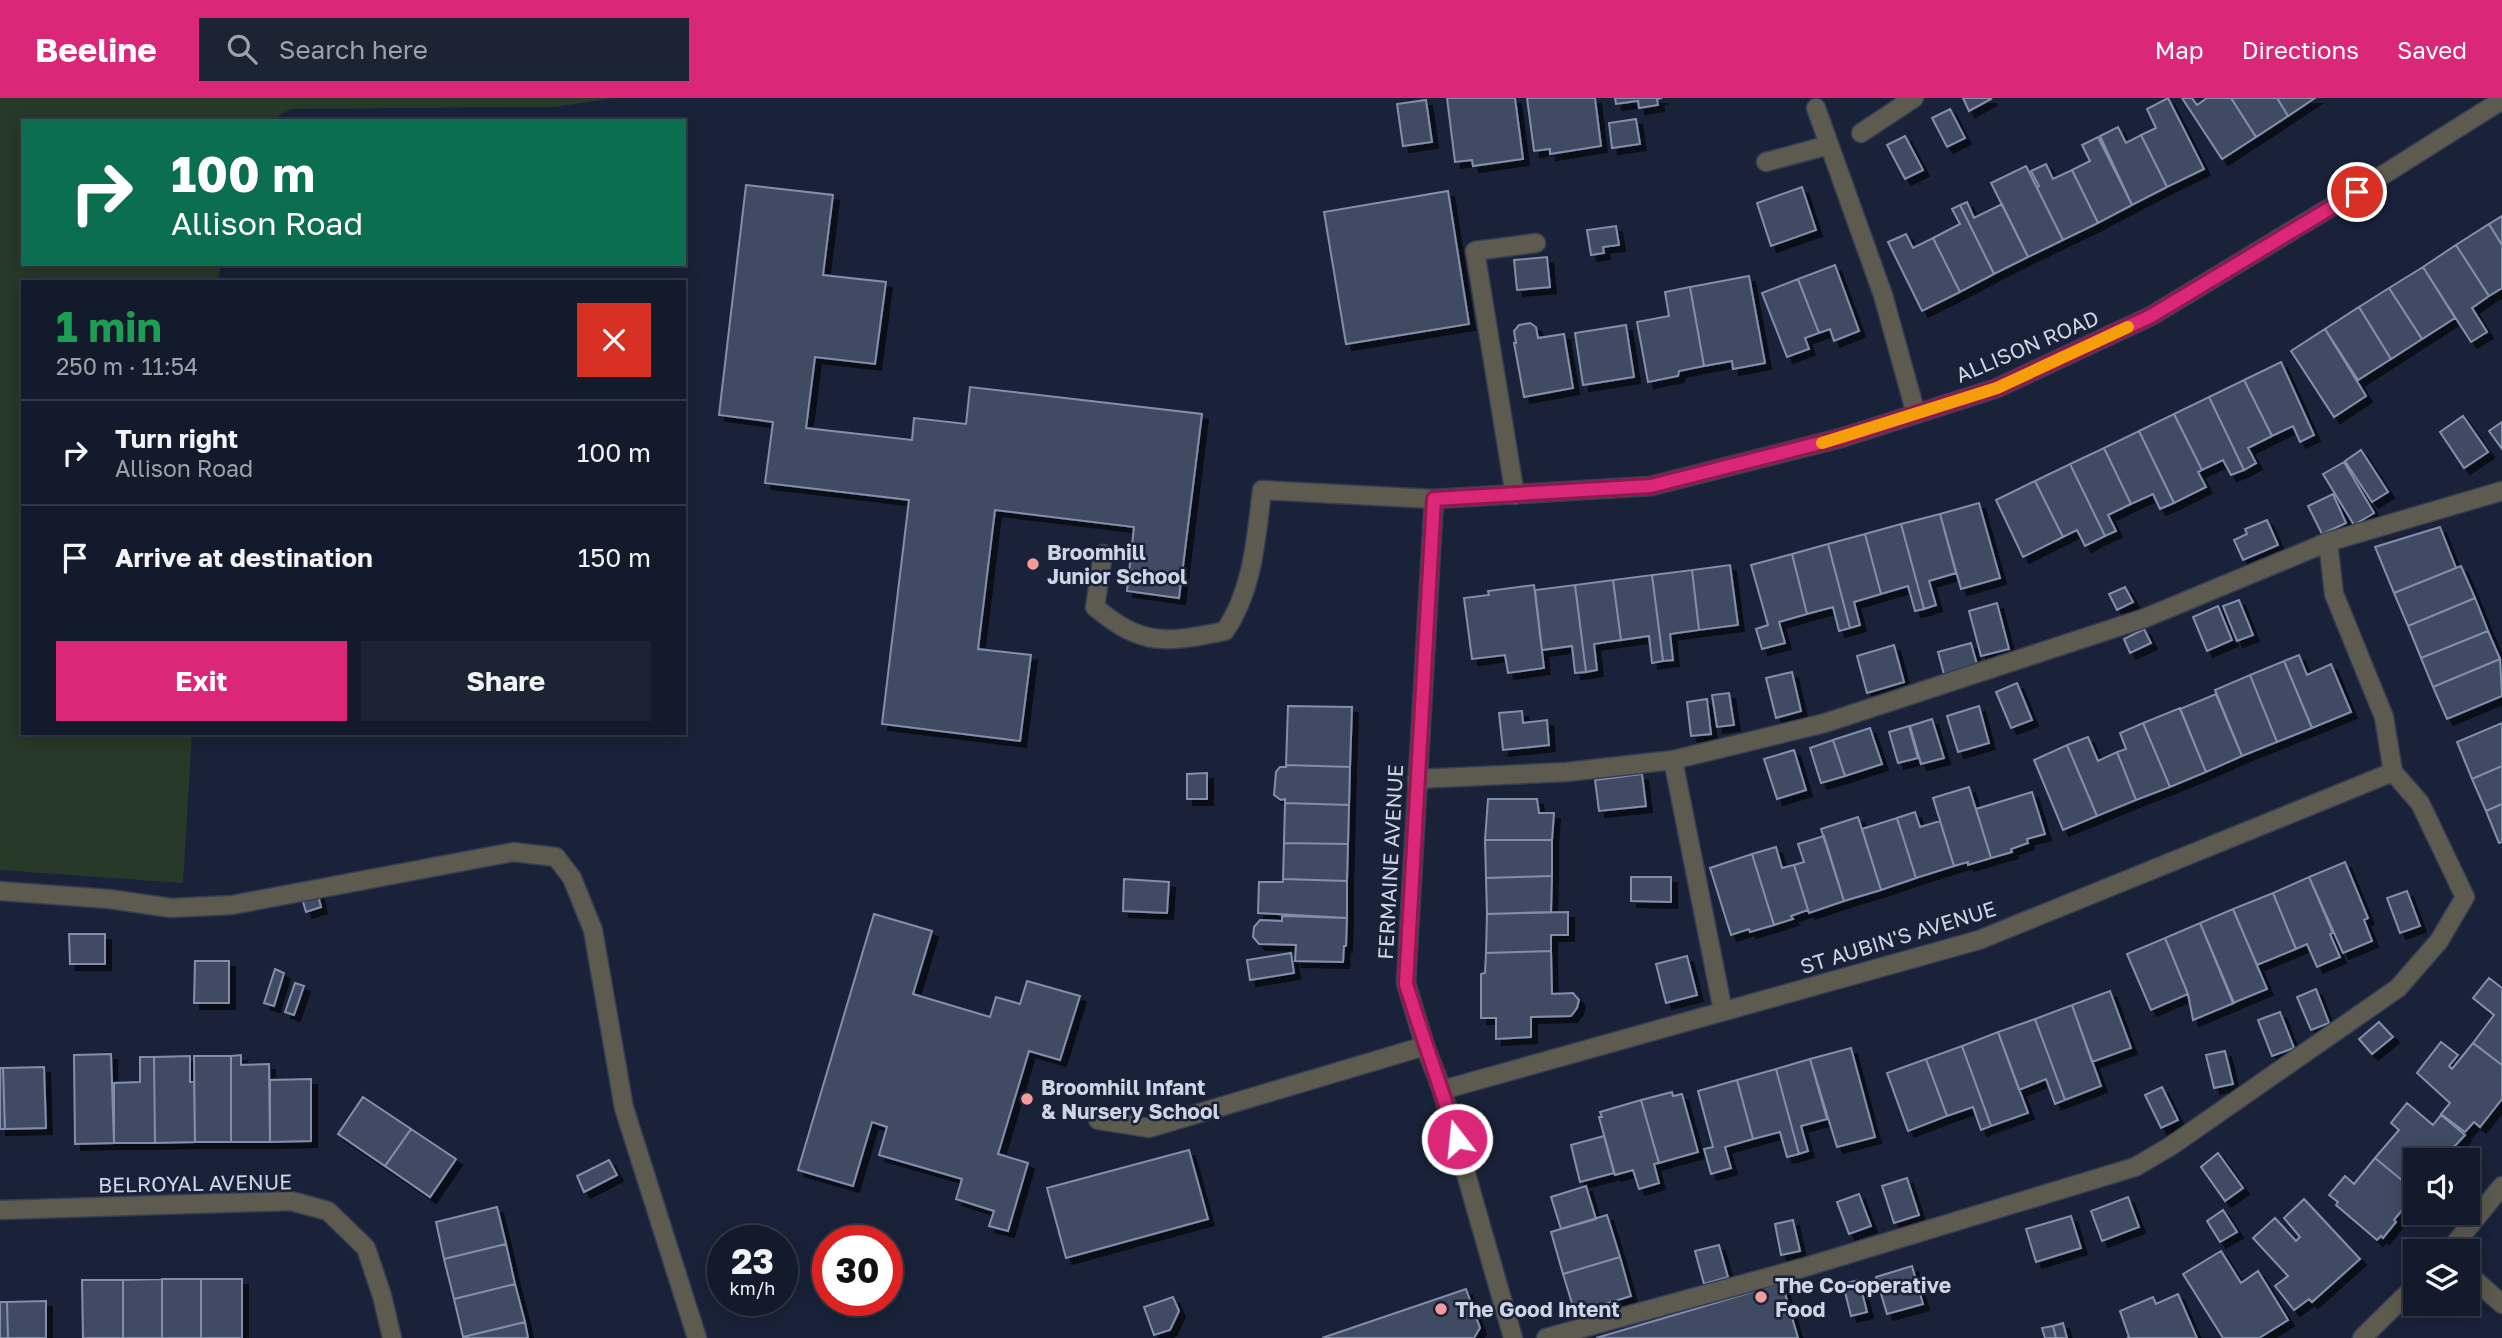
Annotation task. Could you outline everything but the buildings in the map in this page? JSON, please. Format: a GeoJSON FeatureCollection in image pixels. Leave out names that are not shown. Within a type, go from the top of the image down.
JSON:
{"type":"FeatureCollection","features":[{"type":"Feature","properties":{"kind":"street"},"geometry":{"type":"LineString","coordinates":[[1861,133],[1914,98]]}},
{"type":"Feature","properties":{"kind":"street","name":"ALLISON ROAD"},"geometry":{"type":"LineString","coordinates":[[1103,554],[1095,607],[1118,627],[1148,639],[1186,639],[1225,631],[1234,617],[1253,565],[1262,490],[1434,499],[1651,486],[1840,438],[1997,388],[2151,316],[2357,192],[2502,100]]}},
{"type":"Feature","properties":{"kind":"street"},"geometry":{"type":"LineString","coordinates":[[1816,108],[1884,296],[1916,414]]}},
{"type":"Feature","properties":{"kind":"street"},"geometry":{"type":"LineString","coordinates":[[1766,162],[1829,145]]}},
{"type":"Feature","properties":{"kind":"street"},"geometry":{"type":"LineString","coordinates":[[1515,495],[1475,251],[1536,243]]}},
{"type":"Feature","properties":{"kind":"street"},"geometry":{"type":"LineString","coordinates":[[1417,779],[1567,772],[1672,760],[1825,723],[2145,618],[2328,542],[2502,491]]}},
{"type":"Feature","properties":{"kind":"street","name":"FERMAINE AVENUE"},"geometry":{"type":"LineString","coordinates":[[1434,499],[1406,984],[1442,1090],[1513,1338]]}},
{"type":"Feature","properties":{"kind":"street"},"geometry":{"type":"LineString","coordinates":[[1546,1338],[1802,1268],[2135,1167],[2171,1146],[2398,988],[2439,942],[2465,897],[2420,803],[2393,772],[2384,717],[2334,594],[2328,542]]}},
{"type":"Feature","properties":{"kind":"street"},"geometry":{"type":"LineString","coordinates":[[1672,760],[1723,1011]]}},
{"type":"Feature","properties":{"kind":"street","name":"ST AUBIN'S AVENUE"},"geometry":{"type":"LineString","coordinates":[[1442,1090],[1979,940],[2393,772]]}},
{"type":"Feature","properties":{"kind":"street"},"geometry":{"type":"LineString","coordinates":[[0,891],[109,899],[171,908],[232,905],[513,852],[556,857],[572,878],[593,930],[624,1108],[697,1338]]}},
{"type":"Feature","properties":{"kind":"street"},"geometry":{"type":"LineString","coordinates":[[1098,1120],[1149,1128],[1425,1046]]}},
{"type":"Feature","properties":{"kind":"street"},"geometry":{"type":"LineString","coordinates":[[2459,1239],[2502,1186]]}},
{"type":"Feature","properties":{"kind":"street","name":"BELROYAL AVENUE"},"geometry":{"type":"LineString","coordinates":[[0,1210],[291,1201],[328,1211],[366,1248],[392,1338]]}},
{"type":"Feature","properties":{"kind":"street"},"geometry":{"type":"LineString","coordinates":[[2480,1285],[2502,1304]]}},
{"type":"Feature","properties":{"kind":"street"},"geometry":{"type":"LineString","coordinates":[[2362,1338],[2403,1298]]}},
{"type":"Feature","properties":{"kind":"green space"},"geometry":{"type":"Polygon","coordinates":[[[0,98],[614,98],[555,107],[291,109],[272,119],[21,119],[21,266],[220,266],[219,280],[21,280],[21,735],[192,735],[183,883],[0,870],[0,98]]]}},
{"type":"Feature","properties":{"kind":"slow traffic"},"geometry":{"type":"LineString","coordinates":[[1822,443],[1997,388],[2128,327]]}},
{"type":"Feature","properties":{"kind":"place","name":"Broomhill Junior School"},"geometry":{"type":"Point","coordinates":[1033,564]}},
{"type":"Feature","properties":{"kind":"place","name":"Broomhill Infant & Nursery School"},"geometry":{"type":"Point","coordinates":[1027,1099]}},
{"type":"Feature","properties":{"kind":"place","name":"The Co-operative Food"},"geometry":{"type":"Point","coordinates":[1761,1297]}},
{"type":"Feature","properties":{"kind":"place","name":"The Good Intent"},"geometry":{"type":"Point","coordinates":[1441,1309]}},
{"type":"Feature","properties":{"kind":"route"},"geometry":{"type":"LineString","coordinates":[[1457,1139],[1406,984],[1434,499],[1651,486],[1840,438],[1997,388],[2151,316],[2357,192]]}}]}
